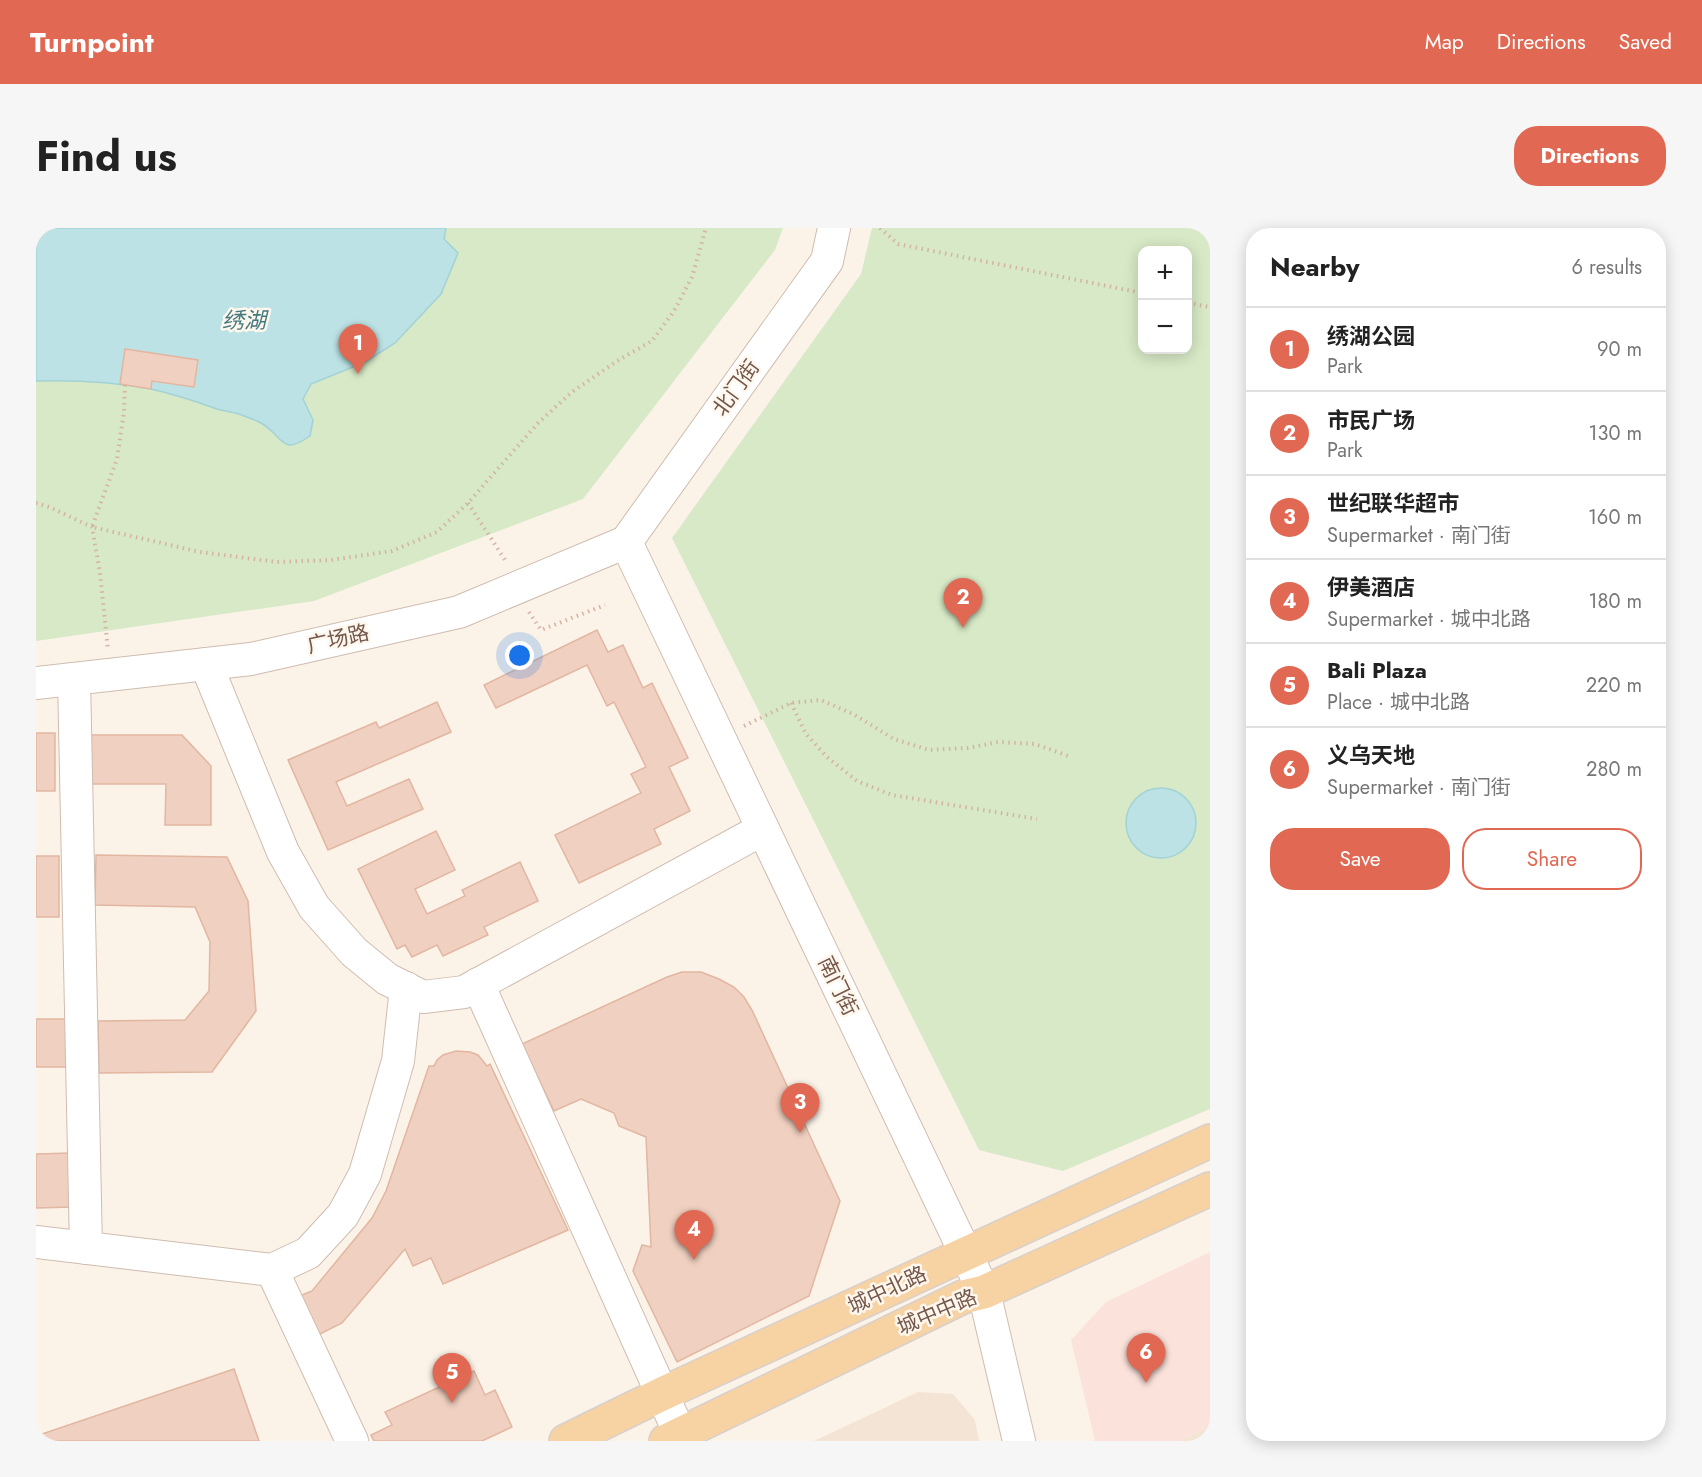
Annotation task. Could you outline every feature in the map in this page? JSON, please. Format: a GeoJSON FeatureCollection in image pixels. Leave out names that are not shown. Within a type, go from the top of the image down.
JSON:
{"type":"FeatureCollection","features":[{"type":"Feature","properties":{"kind":"main road","name":"城中北路"},"geometry":{"type":"LineString","coordinates":[[566,1441],[662,1394],[1210,1141]]}},
{"type":"Feature","properties":{"kind":"main road","name":"城中中路"},"geometry":{"type":"LineString","coordinates":[[673,1438],[974,1294],[1210,1189]]}},
{"type":"Feature","properties":{"kind":"street","name":"北门街"},"geometry":{"type":"LineString","coordinates":[[616,546],[827,261],[834,228]]}},
{"type":"Feature","properties":{"kind":"street","name":"广场路"},"geometry":{"type":"LineString","coordinates":[[36,683],[251,659],[459,612],[616,546]]}},
{"type":"Feature","properties":{"kind":"street","name":"南门街"},"geometry":{"type":"LineString","coordinates":[[616,546],[958,1258],[974,1294],[1019,1441]]}},
{"type":"Feature","properties":{"kind":"street"},"geometry":{"type":"LineString","coordinates":[[206,664],[283,852],[314,907],[354,952],[387,979],[423,996],[464,992],[755,833]]}},
{"type":"Feature","properties":{"kind":"street"},"geometry":{"type":"LineString","coordinates":[[74,679],[86,1248]]}},
{"type":"Feature","properties":{"kind":"street"},"geometry":{"type":"LineString","coordinates":[[478,984],[662,1394],[673,1438]]}},
{"type":"Feature","properties":{"kind":"street"},"geometry":{"type":"LineString","coordinates":[[36,1242],[272,1270],[308,1253],[343,1215],[365,1174],[398,1061],[406,988]]}},
{"type":"Feature","properties":{"kind":"street"},"geometry":{"type":"LineString","coordinates":[[272,1270],[352,1441]]}},
{"type":"Feature","properties":{"kind":"street","name":"南门街"},"geometry":{"type":"LineString","coordinates":[[974,1294],[997,1441]]}},
{"type":"Feature","properties":{"kind":"path"},"geometry":{"type":"LineString","coordinates":[[36,504],[49,507],[92,527],[200,552],[277,562],[331,560],[392,551],[437,532],[468,503],[538,423],[572,392],[652,341],[674,311],[692,277],[706,228]]}},
{"type":"Feature","properties":{"kind":"path"},"geometry":{"type":"LineString","coordinates":[[880,228],[898,243],[1138,292]]}},
{"type":"Feature","properties":{"kind":"path"},"geometry":{"type":"LineString","coordinates":[[1192,304],[1210,307]]}},
{"type":"Feature","properties":{"kind":"path"},"geometry":{"type":"LineString","coordinates":[[111,675],[100,573],[92,527],[117,459],[124,412],[125,385]]}},
{"type":"Feature","properties":{"kind":"path"},"geometry":{"type":"LineString","coordinates":[[468,503],[510,567]]}},
{"type":"Feature","properties":{"kind":"path"},"geometry":{"type":"LineString","coordinates":[[526,606],[541,630],[605,605]]}},
{"type":"Feature","properties":{"kind":"path"},"geometry":{"type":"LineString","coordinates":[[762,717],[791,703],[821,700],[853,714],[894,739],[929,750],[968,748],[998,742],[1035,744],[1071,757]]}},
{"type":"Feature","properties":{"kind":"path"},"geometry":{"type":"LineString","coordinates":[[791,703],[806,734],[827,757],[857,781],[892,795],[1037,819]]}},
{"type":"Feature","properties":{"kind":"shaded area"},"geometry":{"type":"Polygon","coordinates":[[[1210,1252],[1210,1426],[1180,1441],[1095,1441],[1071,1340],[1106,1302],[1210,1252]]]}},
{"type":"Feature","properties":{"kind":"shaded area"},"geometry":{"type":"Polygon","coordinates":[[[918,1392],[953,1394],[975,1420],[979,1441],[814,1441],[918,1392]]]}},
{"type":"Feature","properties":{"kind":"shaded area"},"geometry":{"type":"Polygon","coordinates":[[[1210,1426],[1210,1441],[1180,1441],[1210,1426]]]}},
{"type":"Feature","properties":{"kind":"green space"},"geometry":{"type":"Polygon","coordinates":[[[36,228],[783,228],[775,250],[583,499],[314,601],[36,641],[36,228]]]}},
{"type":"Feature","properties":{"kind":"green space"},"geometry":{"type":"Polygon","coordinates":[[[872,228],[1210,228],[1210,1109],[1063,1171],[979,1150],[672,538],[861,274],[872,228]]]}},
{"type":"Feature","properties":{"kind":"water","name":"绣湖"},"geometry":{"type":"Polygon","coordinates":[[[36,228],[446,228],[444,239],[458,253],[441,294],[395,343],[365,362],[311,384],[303,399],[313,420],[310,436],[293,445],[287,445],[256,420],[159,391],[108,383],[36,381],[36,228]]]}},
{"type":"Feature","properties":{"kind":"water"},"geometry":{"type":"Polygon","coordinates":[[[1161,788],[1174,791],[1186,798],[1193,810],[1196,823],[1193,836],[1186,848],[1174,855],[1161,858],[1148,855],[1136,848],[1129,836],[1126,823],[1129,810],[1136,798],[1148,791],[1161,788]]]}},
{"type":"Feature","properties":{"kind":"building"},"geometry":{"type":"Polygon","coordinates":[[[125,349],[198,360],[194,387],[152,381],[151,389],[120,384],[125,349]]]}},
{"type":"Feature","properties":{"kind":"building"},"geometry":{"type":"Polygon","coordinates":[[[597,630],[608,652],[623,645],[643,688],[652,683],[688,758],[669,767],[690,811],[654,829],[661,844],[579,883],[555,835],[641,793],[631,774],[646,767],[614,702],[607,706],[587,665],[496,708],[484,685],[597,630]]]}},
{"type":"Feature","properties":{"kind":"building"},"geometry":{"type":"Polygon","coordinates":[[[437,702],[451,732],[336,782],[347,806],[409,779],[423,809],[328,850],[288,760],[376,722],[379,728],[437,702]]]}},
{"type":"Feature","properties":{"kind":"building"},"geometry":{"type":"Polygon","coordinates":[[[36,733],[55,733],[55,791],[36,791],[36,733]]]}},
{"type":"Feature","properties":{"kind":"building"},"geometry":{"type":"Polygon","coordinates":[[[90,735],[182,735],[211,766],[211,825],[165,825],[166,784],[90,784],[90,735]]]}},
{"type":"Feature","properties":{"kind":"building"},"geometry":{"type":"Polygon","coordinates":[[[436,831],[455,870],[415,889],[427,914],[465,896],[462,890],[520,862],[538,901],[484,927],[488,935],[443,956],[437,945],[412,957],[405,945],[397,949],[358,869],[436,831]]]}},
{"type":"Feature","properties":{"kind":"building"},"geometry":{"type":"Polygon","coordinates":[[[96,855],[227,857],[248,901],[256,1011],[212,1072],[99,1073],[98,1021],[185,1020],[209,991],[210,942],[195,907],[95,905],[96,855]]]}},
{"type":"Feature","properties":{"kind":"building"},"geometry":{"type":"Polygon","coordinates":[[[36,856],[59,856],[59,917],[36,917],[36,856]]]}},
{"type":"Feature","properties":{"kind":"building"},"geometry":{"type":"Polygon","coordinates":[[[682,972],[701,972],[719,979],[734,987],[744,997],[840,1201],[809,1296],[677,1362],[633,1271],[642,1245],[651,1247],[646,1137],[619,1126],[614,1113],[581,1099],[554,1111],[522,1044],[682,972]]]}},
{"type":"Feature","properties":{"kind":"building"},"geometry":{"type":"Polygon","coordinates":[[[36,1019],[68,1019],[68,1067],[36,1067],[36,1019]]]}},
{"type":"Feature","properties":{"kind":"building"},"geometry":{"type":"Polygon","coordinates":[[[456,1051],[478,1055],[487,1066],[490,1064],[568,1230],[443,1284],[431,1258],[413,1266],[405,1249],[342,1323],[314,1337],[297,1297],[312,1291],[372,1218],[386,1191],[429,1066],[434,1066],[443,1055],[456,1051]]]}},
{"type":"Feature","properties":{"kind":"building"},"geometry":{"type":"Polygon","coordinates":[[[71,1153],[73,1207],[36,1208],[36,1154],[71,1153]]]}},
{"type":"Feature","properties":{"kind":"building"},"geometry":{"type":"Polygon","coordinates":[[[234,1369],[259,1441],[36,1441],[36,1436],[234,1369]]]}},
{"type":"Feature","properties":{"kind":"building"},"geometry":{"type":"Polygon","coordinates":[[[474,1371],[485,1395],[495,1390],[512,1427],[482,1441],[374,1441],[371,1435],[392,1425],[385,1412],[474,1371]]]}},
{"type":"Feature","properties":{"kind":"place","name":"绣湖公园"},"geometry":{"type":"Point","coordinates":[358,374]}},
{"type":"Feature","properties":{"kind":"place","name":"市民广场"},"geometry":{"type":"Point","coordinates":[963,628]}},
{"type":"Feature","properties":{"kind":"place","name":"世纪联华超市"},"geometry":{"type":"Point","coordinates":[800,1133]}},
{"type":"Feature","properties":{"kind":"place","name":"伊美酒店"},"geometry":{"type":"Point","coordinates":[694,1260]}},
{"type":"Feature","properties":{"kind":"place","name":"义乌天地"},"geometry":{"type":"Point","coordinates":[1146,1383]}},
{"type":"Feature","properties":{"kind":"place","name":"Bali Plaza"},"geometry":{"type":"Point","coordinates":[452,1403]}}]}
